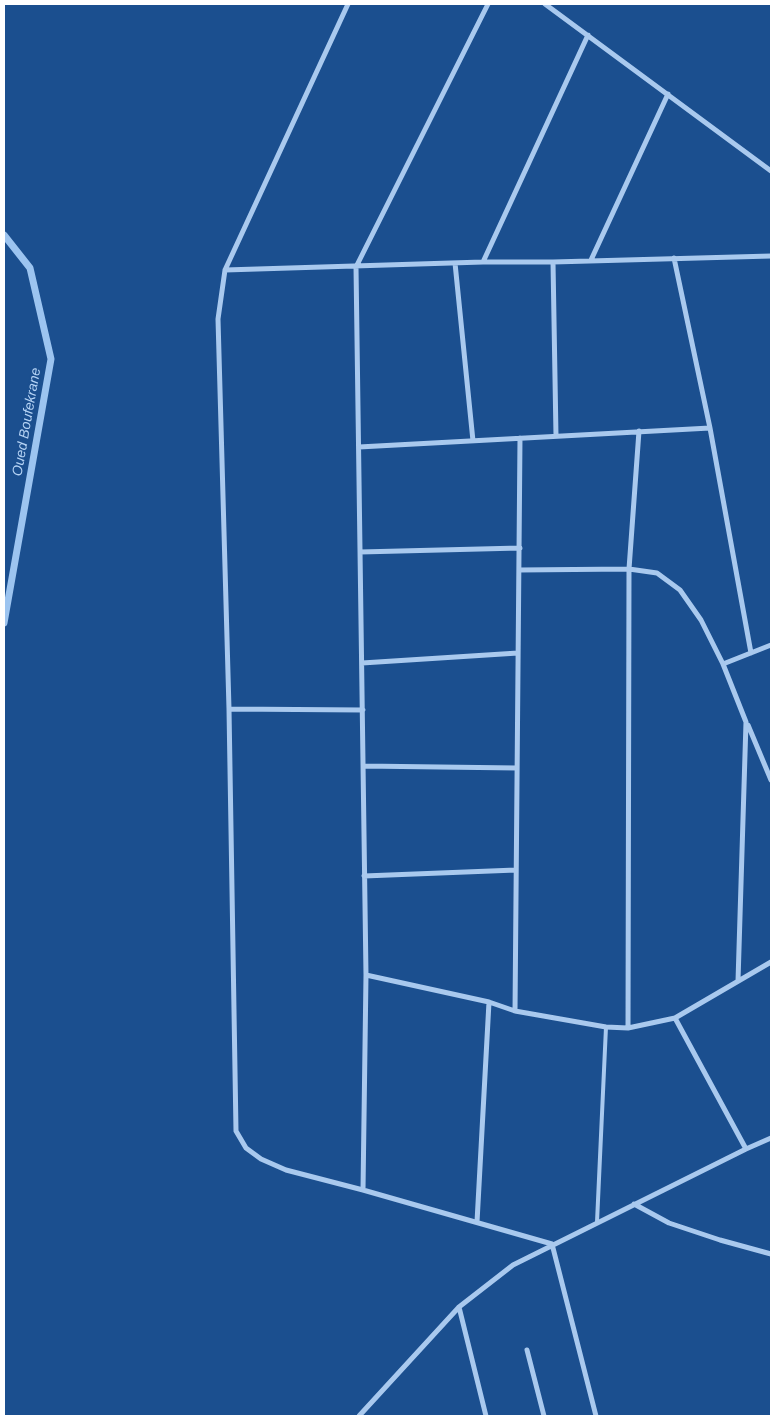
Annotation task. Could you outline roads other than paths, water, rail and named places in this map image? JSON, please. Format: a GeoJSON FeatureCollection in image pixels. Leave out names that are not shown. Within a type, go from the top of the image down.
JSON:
{"type":"FeatureCollection","features":[{"type":"Feature","properties":{"kind":"street"},"geometry":{"type":"LineString","coordinates":[[348,4],[225,270],[218,319],[229,709],[236,1131],[246,1148],[261,1159],[286,1170],[552,1244]]}},
{"type":"Feature","properties":{"kind":"street"},"geometry":{"type":"LineString","coordinates":[[363,1190],[366,975],[356,267],[488,4]]}},
{"type":"Feature","properties":{"kind":"street"},"geometry":{"type":"LineString","coordinates":[[545,4],[771,171]]}},
{"type":"Feature","properties":{"kind":"street"},"geometry":{"type":"LineString","coordinates":[[483,262],[588,36]]}},
{"type":"Feature","properties":{"kind":"street"},"geometry":{"type":"LineString","coordinates":[[591,260],[668,94]]}},
{"type":"Feature","properties":{"kind":"street"},"geometry":{"type":"LineString","coordinates":[[225,270],[771,256]]}},
{"type":"Feature","properties":{"kind":"street"},"geometry":{"type":"LineString","coordinates":[[674,258],[710,428],[751,653]]}},
{"type":"Feature","properties":{"kind":"street"},"geometry":{"type":"LineString","coordinates":[[553,262],[556,436]]}},
{"type":"Feature","properties":{"kind":"street"},"geometry":{"type":"LineString","coordinates":[[455,263],[473,440]]}},
{"type":"Feature","properties":{"kind":"street"},"geometry":{"type":"LineString","coordinates":[[359,447],[710,428]]}},
{"type":"Feature","properties":{"kind":"street"},"geometry":{"type":"LineString","coordinates":[[628,1028],[629,568],[640,431]]}},
{"type":"Feature","properties":{"kind":"street"},"geometry":{"type":"LineString","coordinates":[[515,1011],[520,438]]}},
{"type":"Feature","properties":{"kind":"street"},"geometry":{"type":"LineString","coordinates":[[360,552],[520,548]]}},
{"type":"Feature","properties":{"kind":"street"},"geometry":{"type":"LineString","coordinates":[[519,570],[629,568],[657,573],[680,590],[701,620],[723,664],[771,780]]}},
{"type":"Feature","properties":{"kind":"street"},"geometry":{"type":"LineString","coordinates":[[723,664],[771,645]]}},
{"type":"Feature","properties":{"kind":"street"},"geometry":{"type":"LineString","coordinates":[[362,663],[518,652]]}},
{"type":"Feature","properties":{"kind":"street"},"geometry":{"type":"LineString","coordinates":[[229,709],[362,710]]}},
{"type":"Feature","properties":{"kind":"street"},"geometry":{"type":"LineString","coordinates":[[738,981],[746,722]]}},
{"type":"Feature","properties":{"kind":"street"},"geometry":{"type":"LineString","coordinates":[[363,766],[517,768]]}},
{"type":"Feature","properties":{"kind":"street"},"geometry":{"type":"LineString","coordinates":[[364,876],[516,870]]}},
{"type":"Feature","properties":{"kind":"street"},"geometry":{"type":"LineString","coordinates":[[366,975],[489,1002],[515,1011],[606,1027],[628,1028],[675,1018],[771,963]]}},
{"type":"Feature","properties":{"kind":"street"},"geometry":{"type":"LineString","coordinates":[[476,1222],[489,1002]]}},
{"type":"Feature","properties":{"kind":"street"},"geometry":{"type":"LineString","coordinates":[[675,1018],[746,1148]]}},
{"type":"Feature","properties":{"kind":"street"},"geometry":{"type":"LineString","coordinates":[[359,1416],[459,1306],[513,1265],[746,1148],[771,1138]]}},
{"type":"Feature","properties":{"kind":"street"},"geometry":{"type":"LineString","coordinates":[[634,1204],[669,1223],[771,1254]]}},
{"type":"Feature","properties":{"kind":"street"},"geometry":{"type":"LineString","coordinates":[[552,1244],[596,1416]]}},
{"type":"Feature","properties":{"kind":"street"},"geometry":{"type":"LineString","coordinates":[[459,1306],[486,1416]]}},
{"type":"Feature","properties":{"kind":"street"},"geometry":{"type":"LineString","coordinates":[[527,1350],[544,1416]]}},
{"type":"Feature","properties":{"kind":"lane"},"geometry":{"type":"LineString","coordinates":[[597,1222],[606,1027]]}},
{"type":"Feature","properties":{"kind":"waterway","name":"Oued Boufekrane"},"geometry":{"type":"LineString","coordinates":[[4,235],[30,268],[51,359],[4,623]]}}]}
